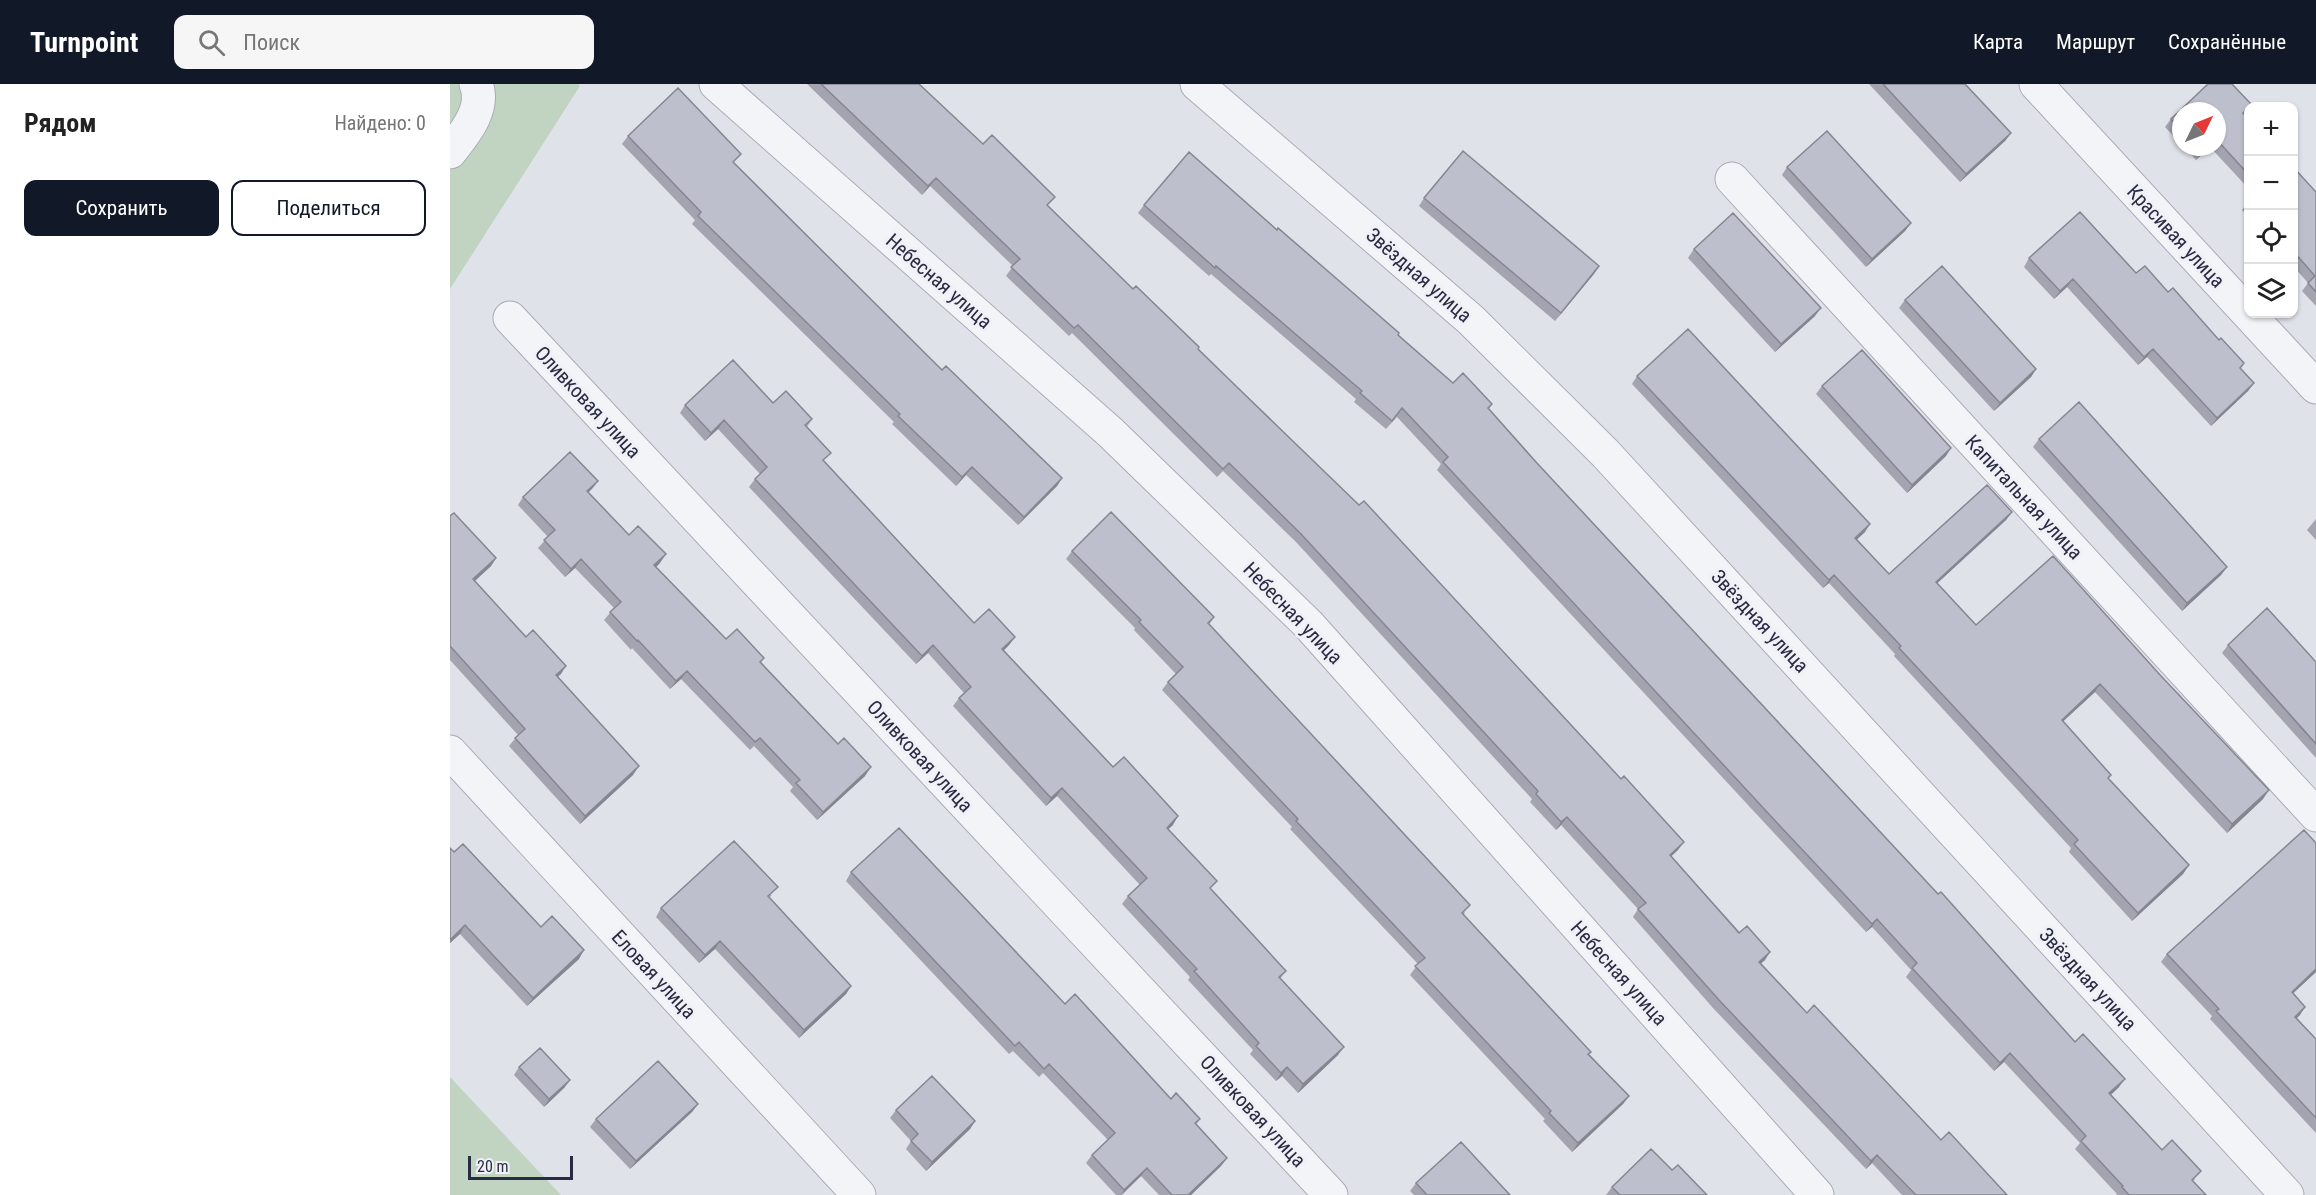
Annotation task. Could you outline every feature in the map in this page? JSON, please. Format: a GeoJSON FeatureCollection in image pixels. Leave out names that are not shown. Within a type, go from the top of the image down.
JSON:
{"type":"FeatureCollection","features":[{"type":"Feature","properties":{"kind":"street"},"geometry":{"type":"LineString","coordinates":[[450,152],[475,117],[478,90],[476,84]]}},
{"type":"Feature","properties":{"kind":"street","name":"Небесная улица"},"geometry":{"type":"LineString","coordinates":[[716,84],[1110,432],[1308,624],[1817,1195]]}},
{"type":"Feature","properties":{"kind":"street","name":"Звёздная улица"},"geometry":{"type":"LineString","coordinates":[[1197,84],[1471,320],[1605,453],[2287,1195]]}},
{"type":"Feature","properties":{"kind":"street","name":"Красивая улица"},"geometry":{"type":"LineString","coordinates":[[2036,84],[2316,387]]}},
{"type":"Feature","properties":{"kind":"street","name":"Капитальная улица"},"geometry":{"type":"LineString","coordinates":[[1732,179],[2316,815]]}},
{"type":"Feature","properties":{"kind":"street","name":"Оливковая улица"},"geometry":{"type":"LineString","coordinates":[[510,318],[1331,1195]]}},
{"type":"Feature","properties":{"kind":"street","name":"Еловая улица"},"geometry":{"type":"LineString","coordinates":[[450,752],[858,1195]]}},
{"type":"Feature","properties":{"kind":"green space"},"geometry":{"type":"Polygon","coordinates":[[[450,84],[578,84],[580,86],[450,289],[450,84]]]}},
{"type":"Feature","properties":{"kind":"green space"},"geometry":{"type":"Polygon","coordinates":[[[450,1077],[561,1195],[450,1195],[450,1077]]]}},
{"type":"Feature","properties":{"kind":"building"},"geometry":{"type":"Polygon","coordinates":[[[821,84],[919,84],[983,144],[992,135],[1055,197],[1047,205],[1133,289],[1136,286],[1359,505],[1364,501],[1621,779],[1624,776],[1684,842],[1670,855],[1739,933],[1747,926],[1770,952],[1759,962],[1807,1013],[1814,1005],[1941,1140],[1949,1132],[2007,1195],[1916,1195],[1877,1155],[1871,1161],[1719,1000],[1638,909],[1646,903],[1567,817],[1561,822],[1536,794],[1538,791],[1301,534],[1229,463],[1223,469],[1078,325],[1074,328],[1011,267],[1020,259],[936,178],[928,186],[821,84]]]}},
{"type":"Feature","properties":{"kind":"building"},"geometry":{"type":"Polygon","coordinates":[[[1883,84],[1965,84],[2011,133],[1966,174],[1883,84]]]}},
{"type":"Feature","properties":{"kind":"building"},"geometry":{"type":"Polygon","coordinates":[[[2208,84],[2232,84],[2249,102],[2244,102],[2243,113],[2244,170],[2226,150],[2226,102],[2189,102],[2208,84]]]}},
{"type":"Feature","properties":{"kind":"building"},"geometry":{"type":"Polygon","coordinates":[[[678,88],[741,154],[733,162],[942,370],[946,366],[1062,478],[1024,517],[972,467],[962,477],[898,416],[900,414],[698,216],[701,212],[628,136],[678,88]]]}},
{"type":"Feature","properties":{"kind":"building"},"geometry":{"type":"Polygon","coordinates":[[[1827,131],[1911,223],[1872,259],[1787,167],[1827,131]]]}},
{"type":"Feature","properties":{"kind":"building"},"geometry":{"type":"Polygon","coordinates":[[[1463,151],[1599,266],[1561,313],[1424,198],[1463,151]]]}},
{"type":"Feature","properties":{"kind":"building"},"geometry":{"type":"Polygon","coordinates":[[[1189,152],[1399,333],[1398,335],[1453,383],[1463,373],[1492,404],[1488,408],[1536,462],[1938,894],[1941,892],[2075,1042],[2083,1034],[2125,1079],[2109,1093],[2162,1150],[2172,1140],[2201,1171],[2192,1180],[2206,1195],[2129,1195],[2081,1141],[2086,1136],[2010,1053],[2000,1063],[1912,968],[1917,963],[1877,919],[1872,924],[1780,826],[1443,462],[1448,457],[1402,408],[1392,421],[1360,393],[1362,391],[1216,266],[1215,268],[1144,205],[1189,152]]]}},
{"type":"Feature","properties":{"kind":"building"},"geometry":{"type":"Polygon","coordinates":[[[2298,172],[2316,192],[2316,292],[2308,283],[2315,276],[2298,257],[2298,172]]]}},
{"type":"Feature","properties":{"kind":"building"},"geometry":{"type":"Polygon","coordinates":[[[2080,212],[2136,273],[2145,266],[2168,292],[2173,288],[2219,340],[2221,338],[2244,363],[2240,368],[2254,383],[2217,418],[2153,349],[2144,357],[2073,279],[2060,291],[2029,258],[2080,212]]]}},
{"type":"Feature","properties":{"kind":"building"},"geometry":{"type":"Polygon","coordinates":[[[1733,213],[1821,308],[1781,344],[1694,249],[1733,213]]]}},
{"type":"Feature","properties":{"kind":"building"},"geometry":{"type":"Polygon","coordinates":[[[1942,266],[2036,369],[2000,403],[1905,300],[1942,266]]]}},
{"type":"Feature","properties":{"kind":"building"},"geometry":{"type":"Polygon","coordinates":[[[1688,329],[1870,524],[1855,538],[1889,574],[1987,485],[2012,512],[1936,582],[1976,625],[2053,556],[2161,676],[2269,790],[2232,824],[2100,684],[2062,720],[2111,775],[2108,778],[2189,865],[2138,913],[2074,844],[2078,840],[1899,648],[1901,646],[1834,575],[1829,580],[1637,376],[1688,329]]]}},
{"type":"Feature","properties":{"kind":"building"},"geometry":{"type":"Polygon","coordinates":[[[1862,350],[1951,448],[1912,485],[1822,386],[1862,350]]]}},
{"type":"Feature","properties":{"kind":"building"},"geometry":{"type":"Polygon","coordinates":[[[733,360],[773,403],[786,391],[812,419],[805,425],[831,453],[823,460],[974,623],[989,609],[1015,637],[1002,649],[1113,767],[1124,757],[1178,816],[1167,828],[1217,881],[1210,888],[1286,971],[1279,977],[1344,1047],[1303,1084],[1287,1067],[1281,1073],[1256,1046],[1259,1043],[1194,971],[1197,969],[1128,896],[1147,878],[1062,788],[1051,798],[959,698],[971,687],[933,645],[922,656],[755,479],[767,467],[724,420],[711,433],[685,405],[733,360]]]}},
{"type":"Feature","properties":{"kind":"building"},"geometry":{"type":"Polygon","coordinates":[[[2079,402],[2227,567],[2187,603],[2039,439],[2079,402]]]}},
{"type":"Feature","properties":{"kind":"building"},"geometry":{"type":"Polygon","coordinates":[[[570,452],[598,481],[587,491],[629,535],[638,526],[666,554],[654,565],[726,639],[737,629],[764,658],[760,662],[838,744],[844,738],[871,767],[823,812],[796,783],[800,780],[760,738],[755,742],[687,671],[676,681],[637,641],[610,612],[621,602],[581,559],[571,569],[544,540],[555,530],[523,497],[570,452]]]}},
{"type":"Feature","properties":{"kind":"building"},"geometry":{"type":"Polygon","coordinates":[[[1111,512],[1214,617],[1208,623],[1470,905],[1462,913],[1591,1052],[1588,1054],[1629,1096],[1578,1143],[1549,1113],[1551,1111],[1415,966],[1425,958],[1168,682],[1183,667],[1139,622],[1141,620],[1072,551],[1111,512]]]}},
{"type":"Feature","properties":{"kind":"building"},"geometry":{"type":"Polygon","coordinates":[[[454,513],[496,558],[473,579],[526,637],[533,630],[566,666],[556,675],[639,766],[585,816],[515,738],[525,729],[450,646],[450,516],[454,513]]]}},
{"type":"Feature","properties":{"kind":"building"},"geometry":{"type":"Polygon","coordinates":[[[2267,608],[2316,662],[2316,744],[2228,645],[2267,608]]]}},
{"type":"Feature","properties":{"kind":"building"},"geometry":{"type":"Polygon","coordinates":[[[899,828],[1065,1004],[1075,994],[1171,1099],[1176,1093],[1200,1119],[1195,1123],[1227,1158],[1188,1195],[1172,1195],[1147,1168],[1124,1190],[1092,1155],[1115,1133],[1049,1064],[1044,1069],[1019,1042],[1015,1046],[851,872],[899,828]]]}},
{"type":"Feature","properties":{"kind":"building"},"geometry":{"type":"Polygon","coordinates":[[[2304,830],[2316,843],[2316,969],[2292,992],[2305,1007],[2295,1017],[2316,1039],[2316,1118],[2216,1011],[2219,1009],[2167,954],[2304,830]]]}},
{"type":"Feature","properties":{"kind":"building"},"geometry":{"type":"Polygon","coordinates":[[[734,841],[778,887],[768,896],[851,986],[804,1030],[720,941],[705,955],[661,908],[734,841]]]}},
{"type":"Feature","properties":{"kind":"building"},"geometry":{"type":"Polygon","coordinates":[[[463,844],[541,927],[552,916],[584,950],[533,998],[465,925],[450,940],[450,848],[454,852],[463,844]]]}},
{"type":"Feature","properties":{"kind":"building"},"geometry":{"type":"Polygon","coordinates":[[[540,1048],[570,1080],[549,1099],[519,1067],[540,1048]]]}},
{"type":"Feature","properties":{"kind":"building"},"geometry":{"type":"Polygon","coordinates":[[[658,1061],[698,1104],[636,1161],[596,1119],[658,1061]]]}},
{"type":"Feature","properties":{"kind":"building"},"geometry":{"type":"Polygon","coordinates":[[[932,1076],[975,1121],[932,1162],[911,1141],[918,1134],[896,1110],[932,1076]]]}},
{"type":"Feature","properties":{"kind":"building"},"geometry":{"type":"Polygon","coordinates":[[[1461,1142],[1510,1195],[1427,1195],[1416,1183],[1461,1142]]]}},
{"type":"Feature","properties":{"kind":"building"},"geometry":{"type":"Polygon","coordinates":[[[1651,1149],[1672,1170],[1678,1165],[1707,1195],[1620,1195],[1612,1187],[1651,1149]]]}}]}
